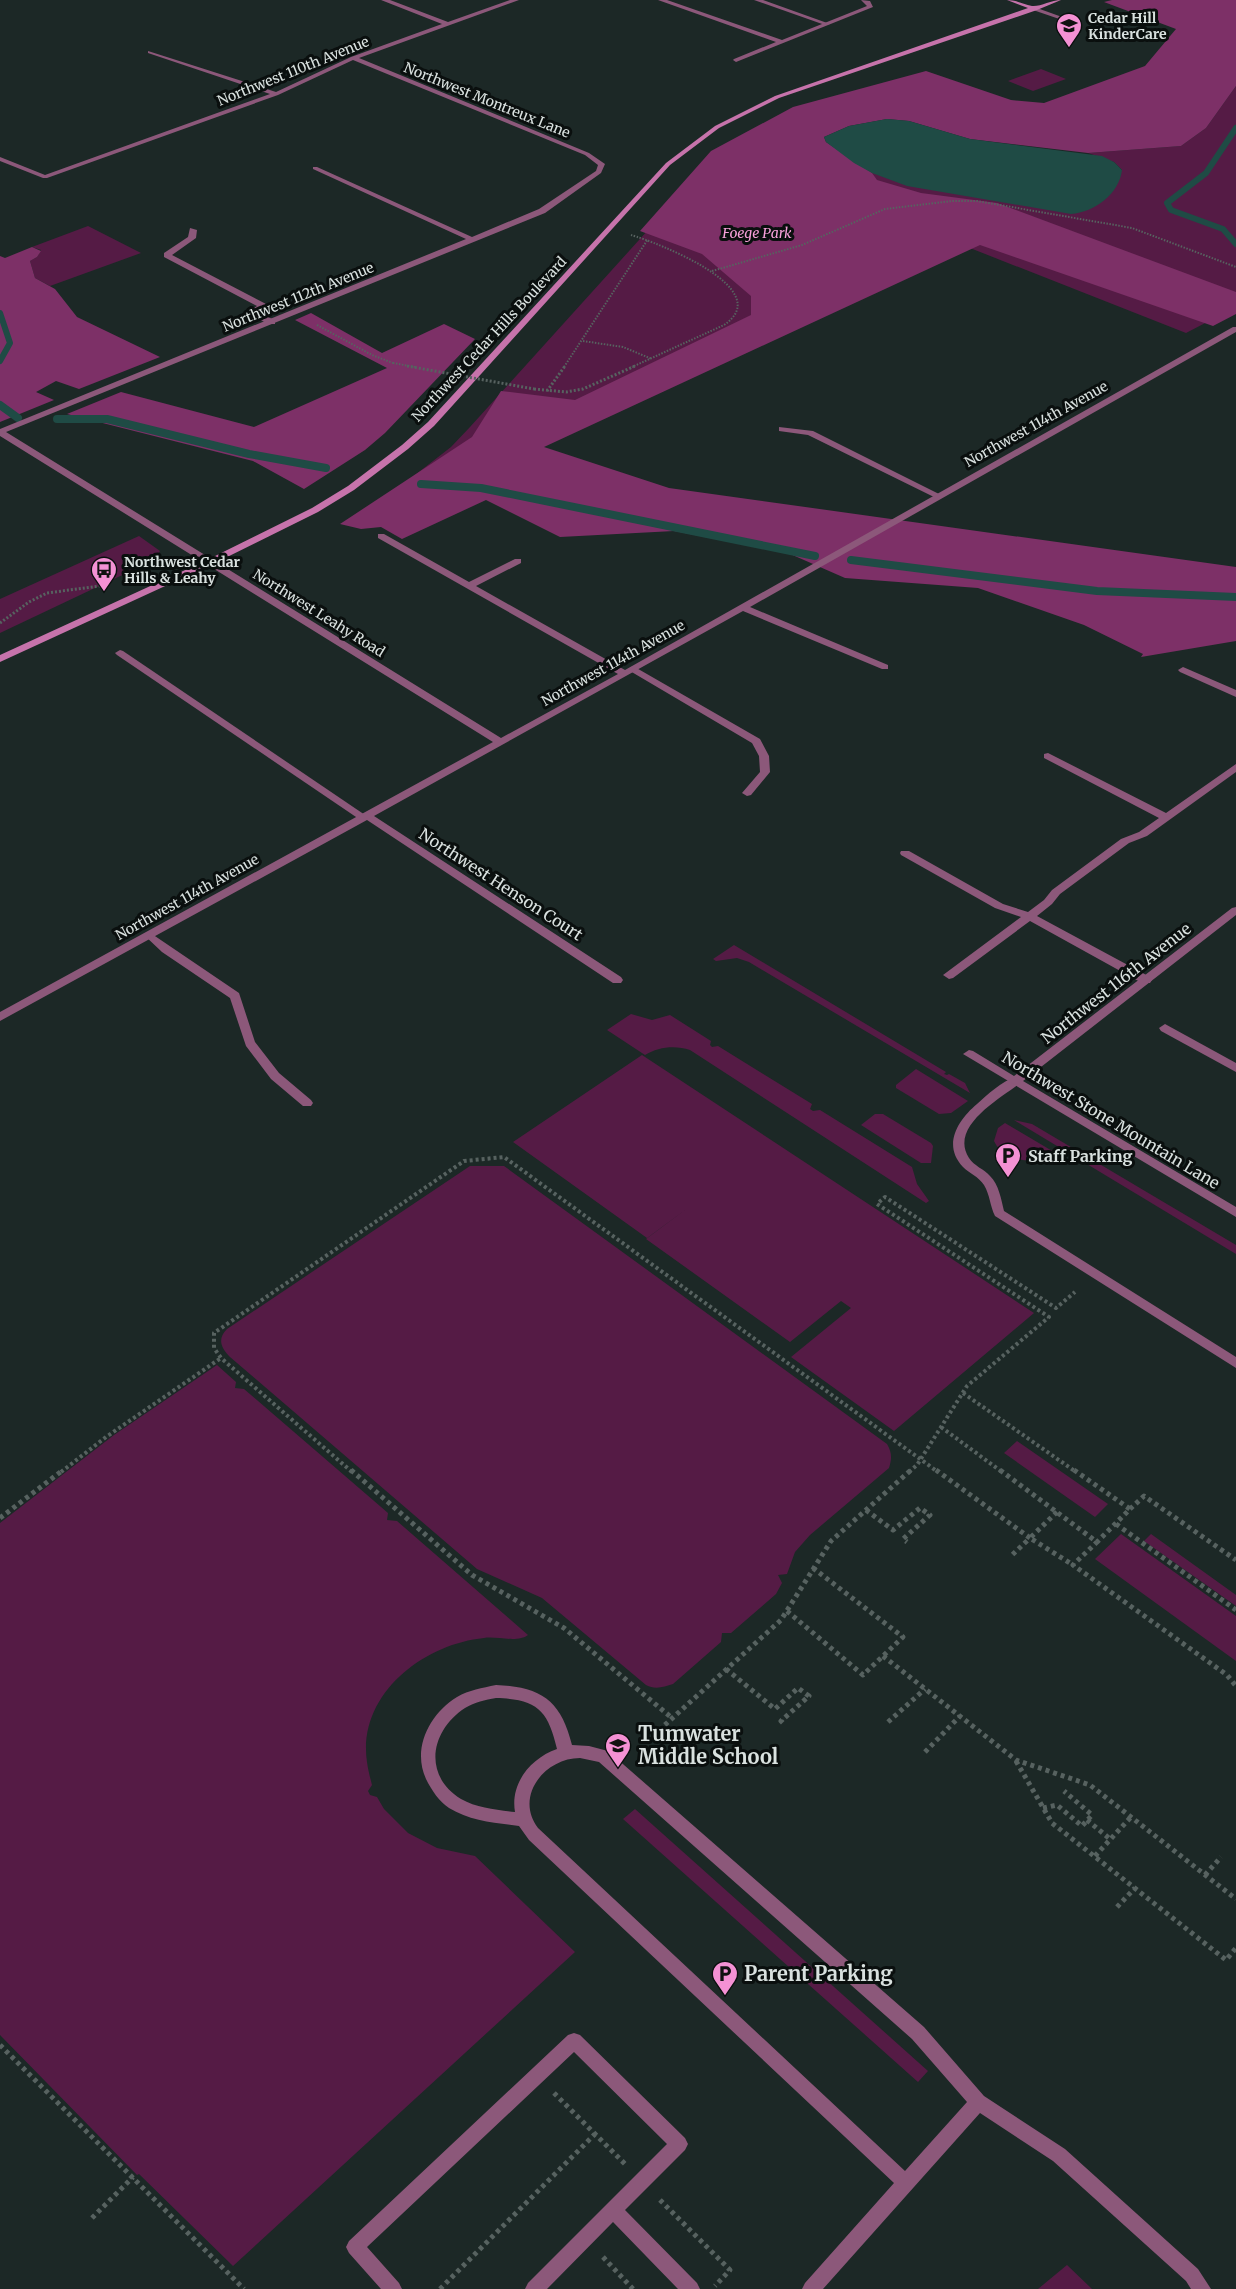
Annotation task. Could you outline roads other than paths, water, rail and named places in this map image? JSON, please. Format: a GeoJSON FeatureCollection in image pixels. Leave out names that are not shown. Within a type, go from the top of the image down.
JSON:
{"type":"FeatureCollection","features":[{"type":"Feature","properties":{"kind":"main road"},"geometry":{"type":"LineString","coordinates":[[1010,0],[1035,9]]}},
{"type":"Feature","properties":{"kind":"main road","name":"Northwest Cedar Hills Boulevard"},"geometry":{"type":"LineString","coordinates":[[0,659],[210,562],[315,510],[351,488],[405,447],[438,416],[668,164],[687,147],[733,118],[777,97],[1058,0]]}},
{"type":"Feature","properties":{"kind":"street"},"geometry":{"type":"LineString","coordinates":[[384,0],[448,24]]}},
{"type":"Feature","properties":{"kind":"street","name":"Northwest 110th Avenue"},"geometry":{"type":"LineString","coordinates":[[0,159],[45,177],[78,167],[276,94],[353,58],[516,0]]}},
{"type":"Feature","properties":{"kind":"street"},"geometry":{"type":"LineString","coordinates":[[661,0],[782,42]]}},
{"type":"Feature","properties":{"kind":"street"},"geometry":{"type":"LineString","coordinates":[[757,0],[827,24]]}},
{"type":"Feature","properties":{"kind":"street"},"geometry":{"type":"LineString","coordinates":[[736,60],[870,7],[864,0]]}},
{"type":"Feature","properties":{"kind":"street"},"geometry":{"type":"LineString","coordinates":[[1035,9],[1073,22]]}},
{"type":"Feature","properties":{"kind":"street"},"geometry":{"type":"LineString","coordinates":[[150,52],[276,94]]}},
{"type":"Feature","properties":{"kind":"street","name":"Northwest Montreux Lane"},"geometry":{"type":"LineString","coordinates":[[353,58],[587,154],[602,164],[599,172]]}},
{"type":"Feature","properties":{"kind":"street"},"geometry":{"type":"LineString","coordinates":[[315,168],[473,240]]}},
{"type":"Feature","properties":{"kind":"street","name":"Northwest 112th Avenue"},"geometry":{"type":"LineString","coordinates":[[0,432],[542,211],[599,172]]}},
{"type":"Feature","properties":{"kind":"street"},"geometry":{"type":"LineString","coordinates":[[193,230],[192,238],[167,255],[263,306],[252,313],[272,322]]}},
{"type":"Feature","properties":{"kind":"street","name":"Northwest 114th Avenue"},"geometry":{"type":"LineString","coordinates":[[0,1017],[744,608],[1236,329]]}},
{"type":"Feature","properties":{"kind":"street"},"geometry":{"type":"LineString","coordinates":[[782,429],[810,433],[939,496]]}},
{"type":"Feature","properties":{"kind":"street","name":"Northwest Leahy Road"},"geometry":{"type":"LineString","coordinates":[[0,432],[500,742]]}},
{"type":"Feature","properties":{"kind":"street"},"geometry":{"type":"LineString","coordinates":[[381,536],[756,741],[764,756],[765,772],[747,793]]}},
{"type":"Feature","properties":{"kind":"street"},"geometry":{"type":"LineString","coordinates":[[469,586],[518,561]]}},
{"type":"Feature","properties":{"kind":"street"},"geometry":{"type":"LineString","coordinates":[[744,608],[885,667]]}},
{"type":"Feature","properties":{"kind":"street","name":"Northwest Henson Court"},"geometry":{"type":"LineString","coordinates":[[120,653],[617,980]]}},
{"type":"Feature","properties":{"kind":"street"},"geometry":{"type":"LineString","coordinates":[[1183,670],[1236,694]]}},
{"type":"Feature","properties":{"kind":"street"},"geometry":{"type":"LineString","coordinates":[[1048,756],[1166,817]]}},
{"type":"Feature","properties":{"kind":"street"},"geometry":{"type":"LineString","coordinates":[[950,975],[1125,841],[1143,834],[1236,767]]}},
{"type":"Feature","properties":{"kind":"street"},"geometry":{"type":"LineString","coordinates":[[905,853],[999,906],[1029,916],[1146,980]]}},
{"type":"Feature","properties":{"kind":"street","name":"Northwest 116th Avenue"},"geometry":{"type":"LineString","coordinates":[[1236,910],[971,1115],[961,1127],[958,1141],[961,1156],[972,1169],[988,1180],[999,1213],[1236,1363]]}},
{"type":"Feature","properties":{"kind":"street"},"geometry":{"type":"LineString","coordinates":[[148,935],[166,950],[235,996],[250,1043],[275,1076],[307,1102]]}},
{"type":"Feature","properties":{"kind":"street"},"geometry":{"type":"LineString","coordinates":[[1165,1028],[1236,1068]]}},
{"type":"Feature","properties":{"kind":"street","name":"Northwest Stone Mountain Lane"},"geometry":{"type":"LineString","coordinates":[[969,1054],[1236,1213]]}},
{"type":"Feature","properties":{"kind":"street"},"geometry":{"type":"LineString","coordinates":[[524,1820],[480,1813],[457,1805],[440,1790],[429,1772],[427,1751],[433,1731],[445,1714],[463,1700],[484,1693],[507,1691],[530,1696],[548,1708],[560,1728],[566,1753]]}},
{"type":"Feature","properties":{"kind":"street"},"geometry":{"type":"LineString","coordinates":[[906,2183],[534,1835],[524,1820],[521,1803],[525,1786],[534,1771],[548,1760],[566,1753],[585,1752],[603,1756],[918,2033],[978,2102],[1059,2155],[1192,2275],[1202,2289]]}},
{"type":"Feature","properties":{"kind":"street"},"geometry":{"type":"LineString","coordinates":[[393,2289],[355,2247],[574,2041],[679,2144],[534,2289]]}},
{"type":"Feature","properties":{"kind":"street"},"geometry":{"type":"LineString","coordinates":[[811,2289],[978,2102]]}},
{"type":"Feature","properties":{"kind":"street"},"geometry":{"type":"LineString","coordinates":[[613,2210],[691,2289]]}},
{"type":"Feature","properties":{"kind":"waterway"},"geometry":{"type":"LineString","coordinates":[[1236,128],[1206,173],[1167,203],[1171,210],[1223,229],[1236,244]]}},
{"type":"Feature","properties":{"kind":"waterway"},"geometry":{"type":"LineString","coordinates":[[0,313],[10,343],[0,361]]}},
{"type":"Feature","properties":{"kind":"waterway"},"geometry":{"type":"LineString","coordinates":[[0,405],[18,418]]}},
{"type":"Feature","properties":{"kind":"waterway"},"geometry":{"type":"LineString","coordinates":[[57,419],[107,419],[249,454],[326,468]]}},
{"type":"Feature","properties":{"kind":"waterway"},"geometry":{"type":"LineString","coordinates":[[421,484],[481,488],[815,556]]}},
{"type":"Feature","properties":{"kind":"waterway"},"geometry":{"type":"LineString","coordinates":[[851,560],[1097,591],[1236,597]]}},
{"type":"Feature","properties":{"kind":"place","name":"Cedar Hill KinderCare"},"geometry":{"type":"Point","coordinates":[1069,49]}},
{"type":"Feature","properties":{"kind":"place","name":"Northwest Cedar Hills & Leahy"},"geometry":{"type":"Point","coordinates":[104,593]}},
{"type":"Feature","properties":{"kind":"place","name":"Staff Parking"},"geometry":{"type":"Point","coordinates":[1008,1179]}},
{"type":"Feature","properties":{"kind":"place","name":"Tumwater Middle School"},"geometry":{"type":"Point","coordinates":[618,1769]}},
{"type":"Feature","properties":{"kind":"place","name":"Parent Parking"},"geometry":{"type":"Point","coordinates":[725,1997]}},
{"type":"Feature","properties":{"kind":"park label","name":"Foege Park"},"geometry":{"type":"Point","coordinates":[757,233]}}]}
